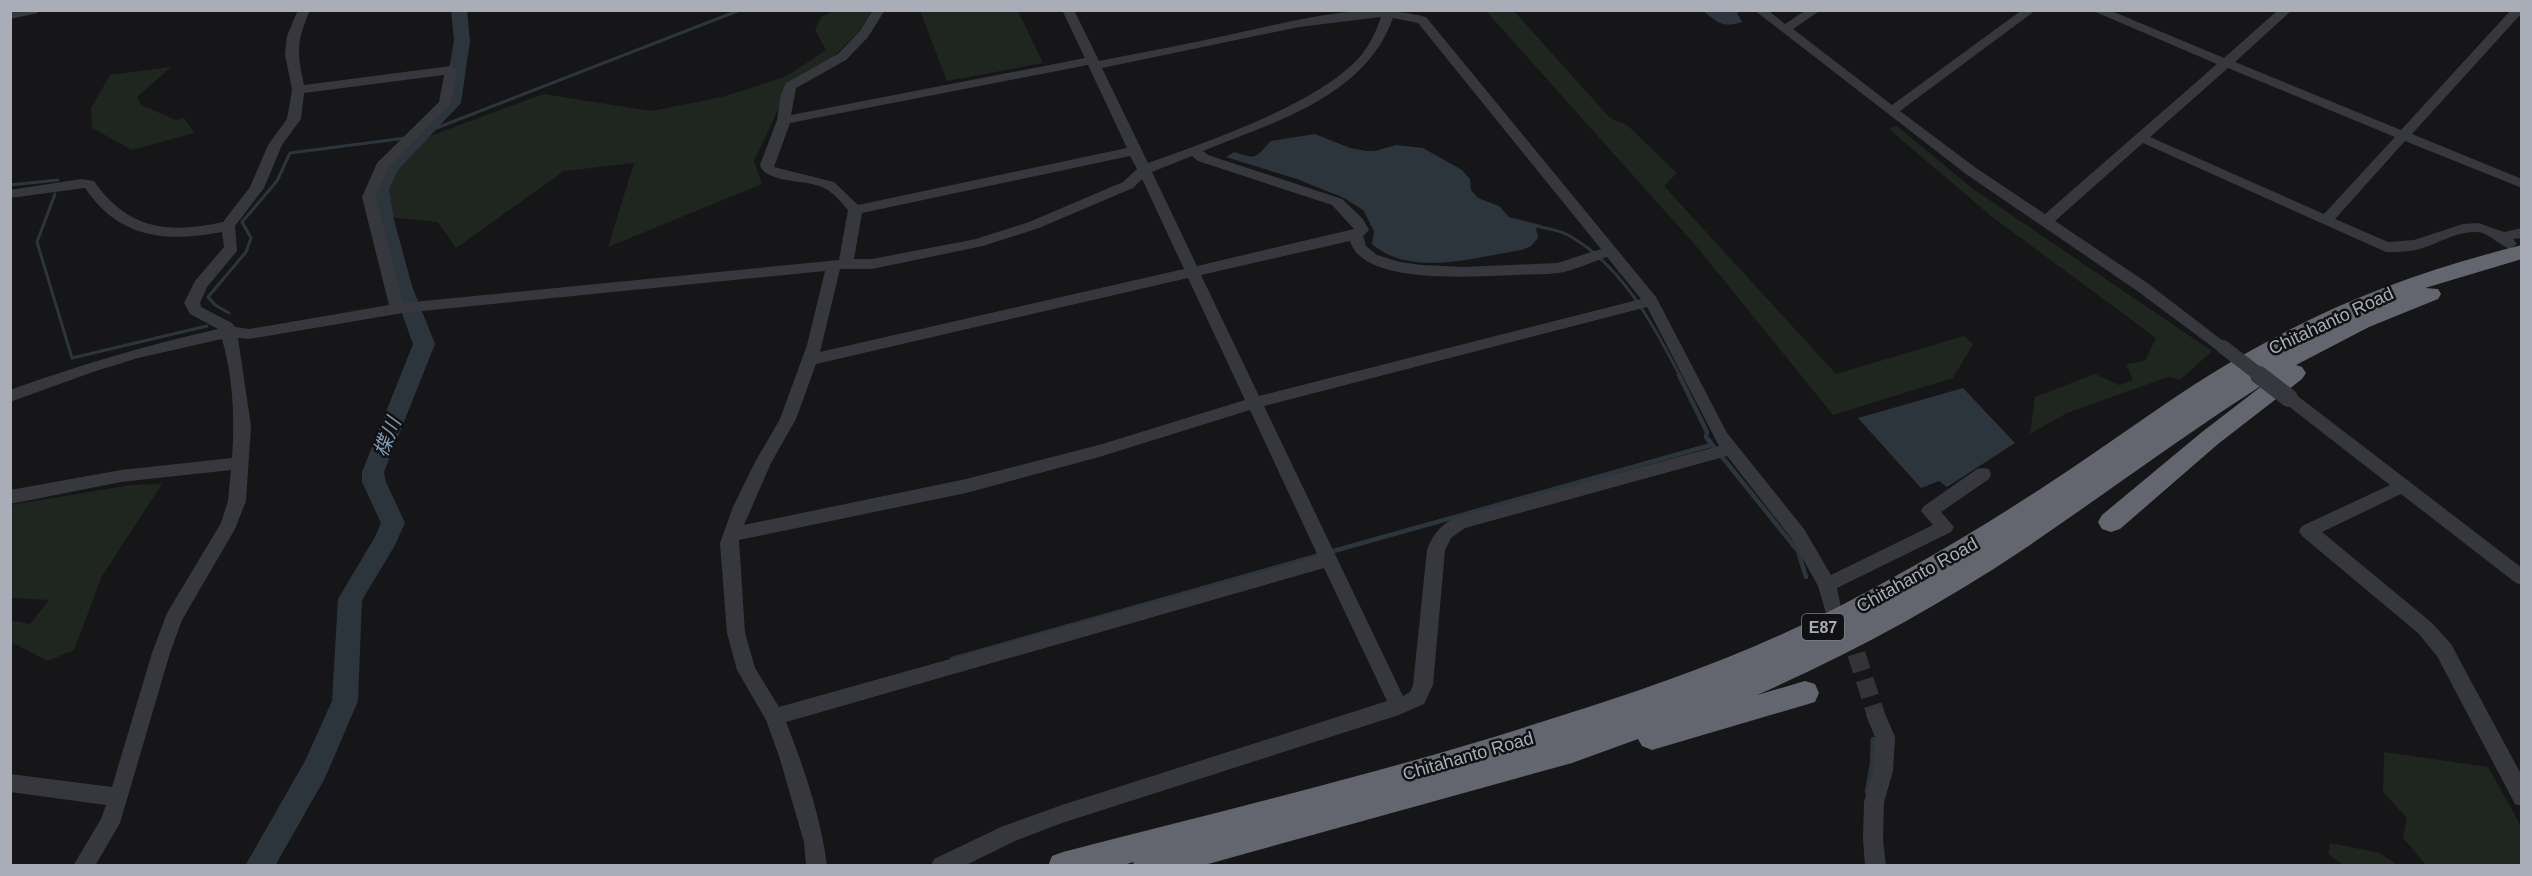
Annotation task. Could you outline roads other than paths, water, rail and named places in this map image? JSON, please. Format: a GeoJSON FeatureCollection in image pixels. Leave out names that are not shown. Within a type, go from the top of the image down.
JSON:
{"type":"FeatureCollection","features":[{"type":"Feature","properties":{"kind":"highway","name":"Chitahanto Road"},"geometry":{"type":"LineString","coordinates":[[1147,866],[1572,750],[1738,690],[1816,656],[1898,613],[2013,543],[2204,411],[2271,368],[2325,339],[2405,304],[2468,280],[2514,250]]}},
{"type":"Feature","properties":{"kind":"highway","name":"Chitahanto Road"},"geometry":{"type":"LineString","coordinates":[[1063,866],[1458,761],[1635,704],[1724,671],[1799,639],[1870,603],[1992,533],[2107,457],[2189,397],[2307,329],[2418,281],[2514,250]]}},
{"type":"Feature","properties":{"kind":"highway"},"geometry":{"type":"LineString","coordinates":[[2111,522],[2210,438],[2286,378],[2352,336],[2394,315],[2405,304]]}},
{"type":"Feature","properties":{"kind":"highway"},"geometry":{"type":"LineString","coordinates":[[1482,776],[1506,778],[1805,693]]}},
{"type":"Feature","properties":{"kind":"street"},"geometry":{"type":"LineString","coordinates":[[10,15],[34,10]]}},
{"type":"Feature","properties":{"kind":"street"},"geometry":{"type":"LineString","coordinates":[[10,194],[81,183],[89,184],[99,202],[111,214],[126,223],[172,233],[207,232],[228,226],[257,188],[275,145],[294,119],[298,90],[291,54],[292,36],[304,10]]}},
{"type":"Feature","properties":{"kind":"street"},"geometry":{"type":"LineString","coordinates":[[855,210],[843,193],[829,183],[775,173],[768,170],[766,165],[784,120],[787,94],[791,86],[842,57],[864,34],[879,10]]}},
{"type":"Feature","properties":{"kind":"street"},"geometry":{"type":"LineString","coordinates":[[1068,10],[1399,707]]}},
{"type":"Feature","properties":{"kind":"street"},"geometry":{"type":"LineString","coordinates":[[1760,10],[1971,171],[2141,286],[2223,347],[2522,578]]}},
{"type":"Feature","properties":{"kind":"street"},"geometry":{"type":"LineString","coordinates":[[1784,28],[1793,26],[1815,10]]}},
{"type":"Feature","properties":{"kind":"street"},"geometry":{"type":"LineString","coordinates":[[1893,110],[2030,10]]}},
{"type":"Feature","properties":{"kind":"street"},"geometry":{"type":"LineString","coordinates":[[2097,10],[2522,184]]}},
{"type":"Feature","properties":{"kind":"street"},"geometry":{"type":"LineString","coordinates":[[2046,221],[2286,10]]}},
{"type":"Feature","properties":{"kind":"street"},"geometry":{"type":"LineString","coordinates":[[2326,220],[2516,11],[2522,13]]}},
{"type":"Feature","properties":{"kind":"street"},"geometry":{"type":"LineString","coordinates":[[784,120],[1361,14],[1389,12],[1422,20],[1652,301],[1722,437],[1798,534],[1827,585],[1832,608]]}},
{"type":"Feature","properties":{"kind":"street"},"geometry":{"type":"LineString","coordinates":[[10,396],[111,360],[229,332],[249,334],[424,306],[840,265],[872,264],[978,243],[1034,225],[1128,185],[1143,170],[1288,111],[1336,84],[1363,62],[1386,25],[1389,12]]}},
{"type":"Feature","properties":{"kind":"street"},"geometry":{"type":"LineString","coordinates":[[298,90],[451,70],[445,103],[382,166],[369,197],[400,309]]}},
{"type":"Feature","properties":{"kind":"street"},"geometry":{"type":"LineString","coordinates":[[2142,138],[2386,247],[2397,249],[2470,228],[2486,228],[2514,250],[2522,233]]}},
{"type":"Feature","properties":{"kind":"street"},"geometry":{"type":"LineString","coordinates":[[810,360],[1355,235],[1362,230],[1358,222],[1336,201],[1203,158],[1193,150]]}},
{"type":"Feature","properties":{"kind":"street"},"geometry":{"type":"LineString","coordinates":[[855,210],[1134,151]]}},
{"type":"Feature","properties":{"kind":"street"},"geometry":{"type":"LineString","coordinates":[[817,866],[814,842],[789,756],[774,717],[746,670],[736,633],[729,543],[742,507],[763,462],[788,419],[810,360],[855,210]]}},
{"type":"Feature","properties":{"kind":"street"},"geometry":{"type":"LineString","coordinates":[[83,866],[110,823],[161,653],[174,618],[229,524],[237,501],[243,426],[229,332],[227,327],[195,310],[192,303],[200,285],[230,251],[228,226]]}},
{"type":"Feature","properties":{"kind":"street"},"geometry":{"type":"LineString","coordinates":[[1355,235],[1359,248],[1372,258],[1399,267],[1422,270],[1464,272],[1558,268],[1610,251]]}},
{"type":"Feature","properties":{"kind":"street"},"geometry":{"type":"LineString","coordinates":[[733,534],[966,486],[1099,451],[1256,403],[1652,301]]}},
{"type":"Feature","properties":{"kind":"street"},"geometry":{"type":"LineString","coordinates":[[941,866],[1008,834],[1062,814],[1399,707],[1417,698],[1423,685],[1436,549],[1439,540],[1449,529],[1460,523],[1730,448]]}},
{"type":"Feature","properties":{"kind":"street"},"geometry":{"type":"LineString","coordinates":[[10,497],[121,476],[240,463]]}},
{"type":"Feature","properties":{"kind":"street"},"geometry":{"type":"LineString","coordinates":[[1827,585],[1945,527],[1930,511],[1983,474]]}},
{"type":"Feature","properties":{"kind":"street"},"geometry":{"type":"LineString","coordinates":[[2403,486],[2308,531],[2425,628],[2444,650],[2522,797]]}},
{"type":"Feature","properties":{"kind":"street"},"geometry":{"type":"LineString","coordinates":[[774,717],[1328,560]]}},
{"type":"Feature","properties":{"kind":"street"},"geometry":{"type":"LineString","coordinates":[[1876,715],[1886,737],[1883,771],[1874,802],[1872,839],[1876,866]]}},
{"type":"Feature","properties":{"kind":"street"},"geometry":{"type":"LineString","coordinates":[[10,783],[119,797]]}},
{"type":"Feature","properties":{"kind":"waterway","name":"楪川"},"geometry":{"type":"LineString","coordinates":[[259,866],[315,769],[345,701],[350,599],[386,540],[393,523],[374,482],[373,472],[424,344],[402,286],[384,220],[380,189],[390,168],[452,103],[462,41],[459,10]]}},
{"type":"Feature","properties":{"kind":"waterway"},"geometry":{"type":"LineString","coordinates":[[416,136],[740,10]]}},
{"type":"Feature","properties":{"kind":"waterway"},"geometry":{"type":"LineString","coordinates":[[229,313],[215,305],[208,297],[246,252],[251,238],[242,222],[277,181],[290,153],[406,138]]}},
{"type":"Feature","properties":{"kind":"waterway"},"geometry":{"type":"LineString","coordinates":[[10,185],[58,180]]}},
{"type":"Feature","properties":{"kind":"waterway"},"geometry":{"type":"LineString","coordinates":[[55,194],[37,242],[72,358],[207,326]]}},
{"type":"Feature","properties":{"kind":"waterway"},"geometry":{"type":"LineString","coordinates":[[1537,226],[1568,235],[1604,262],[1620,279],[1647,316],[1680,376]]}},
{"type":"Feature","properties":{"kind":"waterway"},"geometry":{"type":"LineString","coordinates":[[1679,375],[1707,432],[1706,437],[1798,551],[1806,577]]}},
{"type":"Feature","properties":{"kind":"waterway"},"geometry":{"type":"LineString","coordinates":[[1330,552],[1711,445]]}},
{"type":"Feature","properties":{"kind":"waterway"},"geometry":{"type":"LineString","coordinates":[[952,659],[1320,555]]}},
{"type":"Feature","properties":{"kind":"waterway"},"geometry":{"type":"LineString","coordinates":[[1867,792],[1872,764],[1873,739]]}},
{"type":"Feature","properties":{"kind":"tunnel"},"geometry":{"type":"LineString","coordinates":[[1848,628],[1876,715]]}}]}
